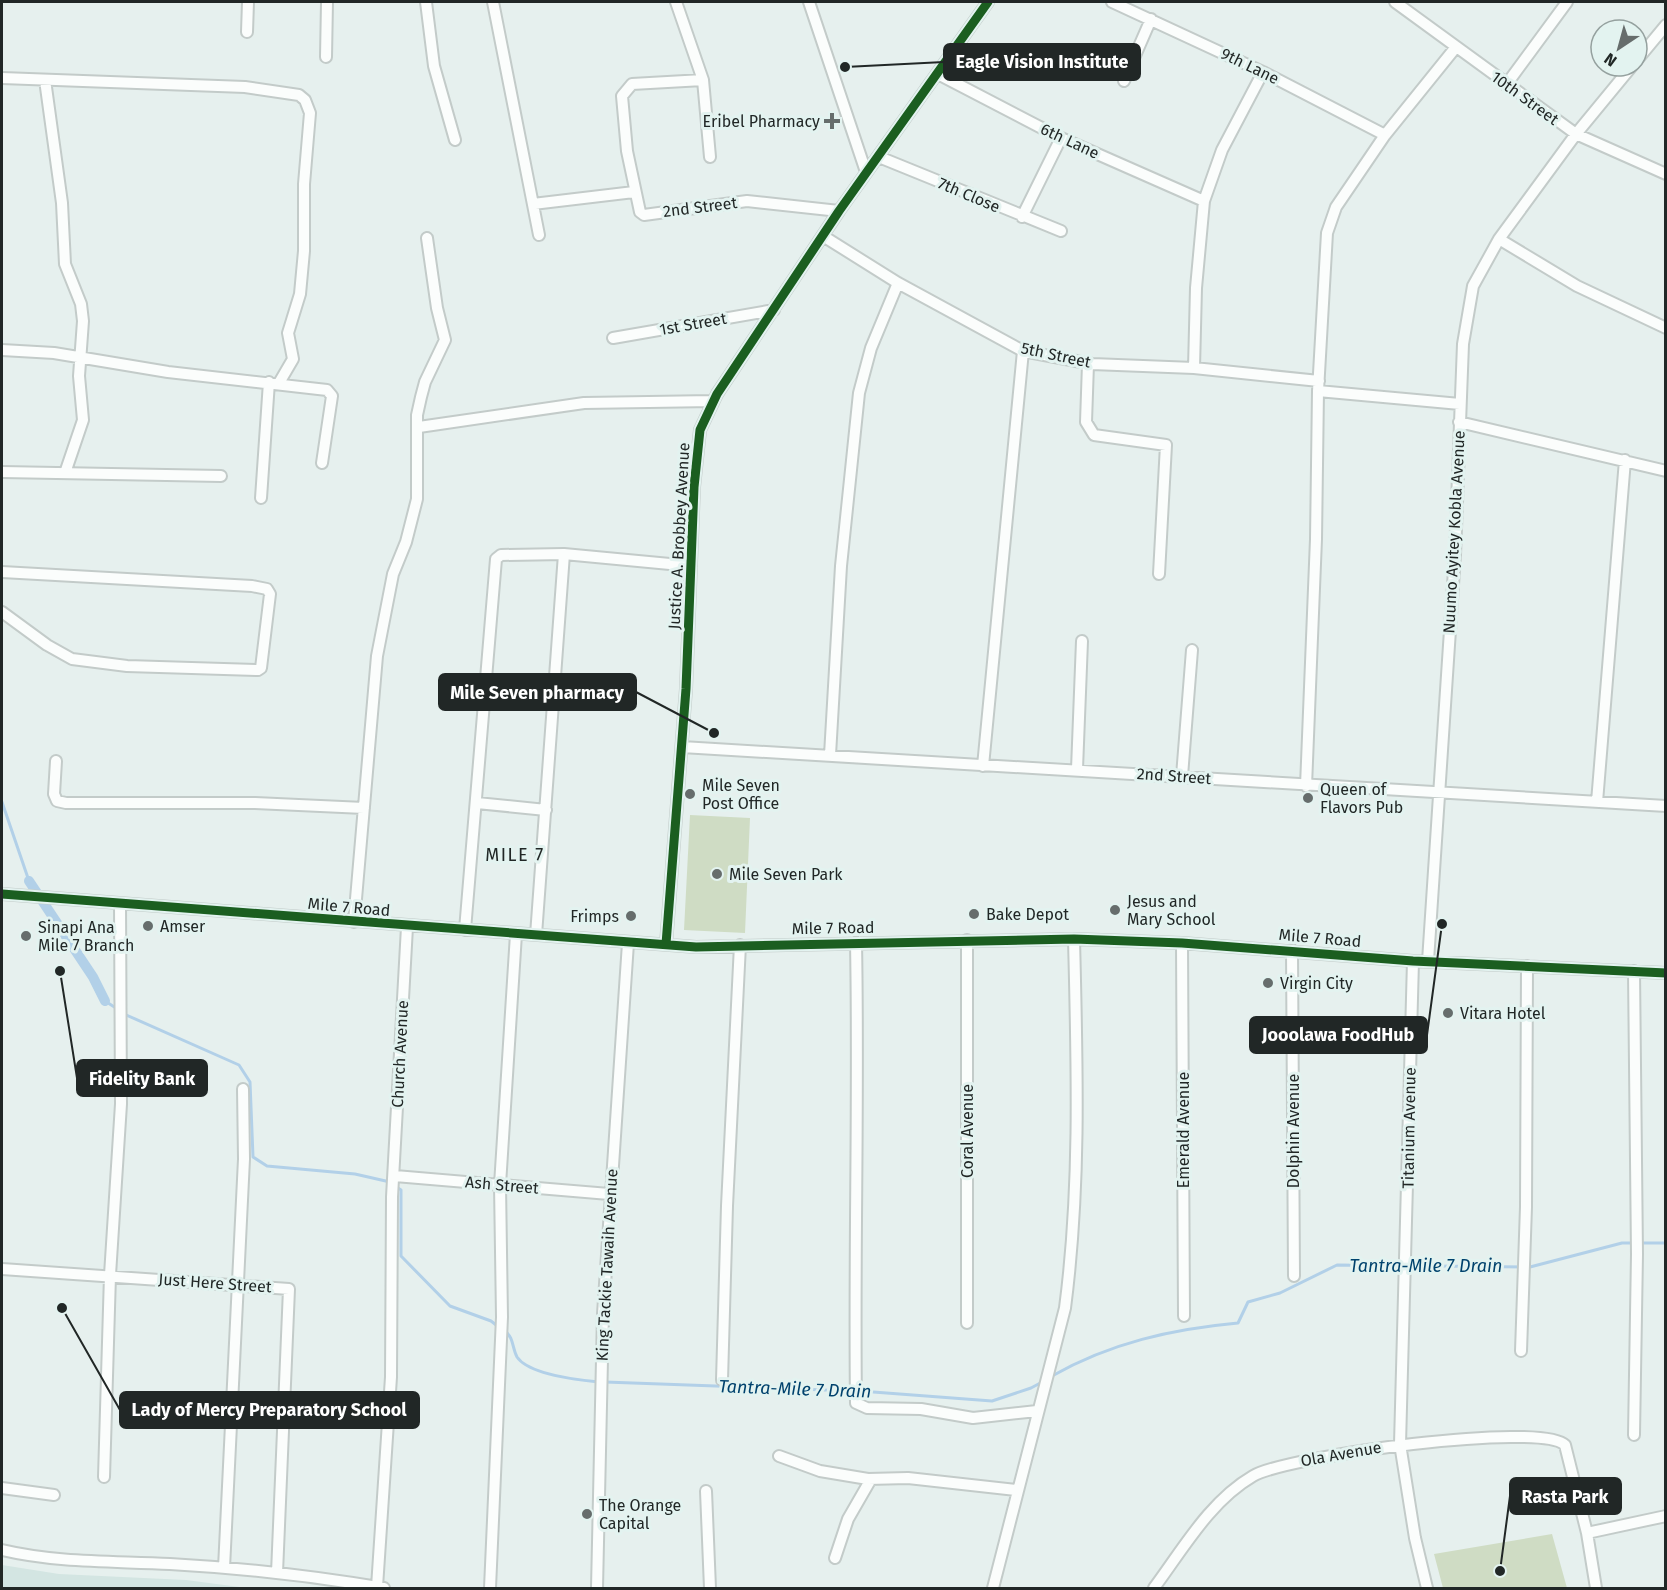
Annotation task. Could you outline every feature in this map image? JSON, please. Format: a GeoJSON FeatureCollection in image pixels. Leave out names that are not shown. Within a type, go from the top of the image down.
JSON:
{"type":"FeatureCollection","features":[{"type":"Feature","properties":{"kind":"street"},"geometry":{"type":"LineString","coordinates":[[248,2],[248,32]]}},
{"type":"Feature","properties":{"kind":"street"},"geometry":{"type":"LineString","coordinates":[[326,57],[327,2]]}},
{"type":"Feature","properties":{"kind":"street"},"geometry":{"type":"LineString","coordinates":[[426,2],[434,66],[455,140]]}},
{"type":"Feature","properties":{"kind":"street"},"geometry":{"type":"LineString","coordinates":[[493,2],[539,235]]}},
{"type":"Feature","properties":{"kind":"street"},"geometry":{"type":"LineString","coordinates":[[676,2],[703,81],[711,156]]}},
{"type":"Feature","properties":{"kind":"street"},"geometry":{"type":"LineString","coordinates":[[809,2],[866,172]]}},
{"type":"Feature","properties":{"kind":"street","name":"Justice A. Brobbey Avenue"},"geometry":{"type":"LineString","coordinates":[[666,944],[682,747],[694,487],[700,430],[713,401],[839,211],[988,2]]}},
{"type":"Feature","properties":{"kind":"street","name":"9th Lane"},"geometry":{"type":"LineString","coordinates":[[1112,2],[1263,72],[1385,135]]}},
{"type":"Feature","properties":{"kind":"street","name":"10th Street"},"geometry":{"type":"LineString","coordinates":[[1395,2],[1576,134],[1665,174]]}},
{"type":"Feature","properties":{"kind":"street"},"geometry":{"type":"LineString","coordinates":[[1506,85],[1567,2]]}},
{"type":"Feature","properties":{"kind":"street"},"geometry":{"type":"LineString","coordinates":[[1124,81],[1151,19]]}},
{"type":"Feature","properties":{"kind":"street"},"geometry":{"type":"LineString","coordinates":[[1649,45],[1665,25]]}},
{"type":"Feature","properties":{"kind":"street"},"geometry":{"type":"LineString","coordinates":[[1306,786],[1316,539],[1318,386],[1329,222],[1336,207],[1385,135],[1456,47]]}},
{"type":"Feature","properties":{"kind":"street"},"geometry":{"type":"LineString","coordinates":[[1194,368],[1196,288],[1204,201],[1222,150],[1263,72]]}},
{"type":"Feature","properties":{"kind":"street","name":"6th Lane"},"geometry":{"type":"LineString","coordinates":[[938,74],[1060,138],[1204,201]]}},
{"type":"Feature","properties":{"kind":"street"},"geometry":{"type":"LineString","coordinates":[[2,78],[245,87],[299,95],[305,100],[310,113],[304,184],[303,261],[300,294],[288,333],[293,359],[274,383],[261,498]]}},
{"type":"Feature","properties":{"kind":"street","name":"Nuumo Ayitey Kobla Avenue"},"geometry":{"type":"LineString","coordinates":[[1428,962],[1455,555],[1463,344],[1473,286],[1499,239],[1576,134],[1622,78]]}},
{"type":"Feature","properties":{"kind":"street"},"geometry":{"type":"LineString","coordinates":[[45,80],[62,203],[65,264],[81,304],[79,376],[83,420],[65,472]]}},
{"type":"Feature","properties":{"kind":"street"},"geometry":{"type":"LineString","coordinates":[[533,204],[634,192],[622,96],[625,89],[632,84],[703,81]]}},
{"type":"Feature","properties":{"kind":"street"},"geometry":{"type":"LineString","coordinates":[[1022,217],[1060,138]]}},
{"type":"Feature","properties":{"kind":"street","name":"7th Close"},"geometry":{"type":"LineString","coordinates":[[879,157],[1061,231]]}},
{"type":"Feature","properties":{"kind":"street","name":"2nd Street"},"geometry":{"type":"LineString","coordinates":[[634,192],[636,207],[644,215],[747,201],[839,211]]}},
{"type":"Feature","properties":{"kind":"street","name":"5th Street"},"geometry":{"type":"LineString","coordinates":[[823,236],[898,283],[1023,351],[1088,364],[1194,368],[1460,404]]}},
{"type":"Feature","properties":{"kind":"street"},"geometry":{"type":"LineString","coordinates":[[354,922],[377,656],[393,574],[406,542],[417,499],[419,427],[417,415],[425,382],[445,339],[437,308],[427,238]]}},
{"type":"Feature","properties":{"kind":"street"},"geometry":{"type":"LineString","coordinates":[[1499,239],[1577,286],[1665,328]]}},
{"type":"Feature","properties":{"kind":"street"},"geometry":{"type":"LineString","coordinates":[[830,755],[842,566],[859,393],[871,348],[898,283]]}},
{"type":"Feature","properties":{"kind":"street","name":"1st Street"},"geometry":{"type":"LineString","coordinates":[[613,338],[774,310]]}},
{"type":"Feature","properties":{"kind":"street"},"geometry":{"type":"LineString","coordinates":[[2,350],[81,358],[168,372],[318,388],[330,392],[332,396],[322,463]]}},
{"type":"Feature","properties":{"kind":"street"},"geometry":{"type":"LineString","coordinates":[[983,766],[1023,351]]}},
{"type":"Feature","properties":{"kind":"street"},"geometry":{"type":"LineString","coordinates":[[1088,364],[1086,422],[1094,435],[1166,445],[1159,574]]}},
{"type":"Feature","properties":{"kind":"street"},"geometry":{"type":"LineString","coordinates":[[419,427],[584,403],[713,401]]}},
{"type":"Feature","properties":{"kind":"street"},"geometry":{"type":"LineString","coordinates":[[1459,423],[1665,471]]}},
{"type":"Feature","properties":{"kind":"street"},"geometry":{"type":"LineString","coordinates":[[1597,802],[1625,460]]}},
{"type":"Feature","properties":{"kind":"street"},"geometry":{"type":"LineString","coordinates":[[2,472],[221,476]]}},
{"type":"Feature","properties":{"kind":"street"},"geometry":{"type":"LineString","coordinates":[[465,930],[496,559],[501,555],[564,554],[691,566]]}},
{"type":"Feature","properties":{"kind":"street"},"geometry":{"type":"LineString","coordinates":[[536,935],[564,554]]}},
{"type":"Feature","properties":{"kind":"street"},"geometry":{"type":"LineString","coordinates":[[2,572],[252,586],[267,589],[270,594],[261,668],[258,670],[127,666],[72,659],[47,645],[2,612]]}},
{"type":"Feature","properties":{"kind":"street"},"geometry":{"type":"LineString","coordinates":[[1077,769],[1082,641]]}},
{"type":"Feature","properties":{"kind":"street"},"geometry":{"type":"LineString","coordinates":[[1182,776],[1192,650]]}},
{"type":"Feature","properties":{"kind":"street","name":"2nd Street"},"geometry":{"type":"LineString","coordinates":[[682,747],[1665,806]]}},
{"type":"Feature","properties":{"kind":"street"},"geometry":{"type":"LineString","coordinates":[[56,761],[54,794],[57,801],[66,803],[255,802],[364,808]]}},
{"type":"Feature","properties":{"kind":"street"},"geometry":{"type":"LineString","coordinates":[[477,804],[546,810]]}},
{"type":"Feature","properties":{"kind":"street","name":"Mile 7 Road"},"geometry":{"type":"LineString","coordinates":[[2,894],[406,927],[696,947],[1074,939],[1292,950],[1428,962],[1665,973]]}},
{"type":"Feature","properties":{"kind":"street"},"geometry":{"type":"LineString","coordinates":[[104,1478],[110,1275],[121,1104],[120,903]]}},
{"type":"Feature","properties":{"kind":"street","name":"Church Avenue"},"geometry":{"type":"LineString","coordinates":[[381,1588],[391,1377],[392,1197],[406,927]]}},
{"type":"Feature","properties":{"kind":"street"},"geometry":{"type":"LineString","coordinates":[[490,1588],[502,1317],[500,1185],[516,934]]}},
{"type":"Feature","properties":{"kind":"street"},"geometry":{"type":"LineString","coordinates":[[993,1588],[1041,1392],[1065,1308],[1071,1261],[1077,1086],[1074,939]]}},
{"type":"Feature","properties":{"kind":"street","name":"Coral Avenue"},"geometry":{"type":"LineString","coordinates":[[967,940],[967,1323]]}},
{"type":"Feature","properties":{"kind":"street","name":"King Tackie Tawaih Avenue"},"geometry":{"type":"LineString","coordinates":[[597,1588],[609,1194],[628,943]]}},
{"type":"Feature","properties":{"kind":"street"},"geometry":{"type":"LineString","coordinates":[[856,943],[857,1110],[854,1198],[856,1402],[867,1408],[921,1409],[973,1418],[1037,1411]]}},
{"type":"Feature","properties":{"kind":"street","name":"Emerald Avenue"},"geometry":{"type":"LineString","coordinates":[[1182,943],[1184,1316]]}},
{"type":"Feature","properties":{"kind":"street"},"geometry":{"type":"LineString","coordinates":[[722,1380],[728,1183],[740,945]]}},
{"type":"Feature","properties":{"kind":"street","name":"Dolphin Avenue"},"geometry":{"type":"LineString","coordinates":[[1292,950],[1294,1276]]}},
{"type":"Feature","properties":{"kind":"street","name":"Titanium Avenue"},"geometry":{"type":"LineString","coordinates":[[1413,961],[1400,1444],[1415,1538],[1428,1588]]}},
{"type":"Feature","properties":{"kind":"street"},"geometry":{"type":"LineString","coordinates":[[1521,1351],[1522,1277],[1527,1207],[1527,966]]}},
{"type":"Feature","properties":{"kind":"street"},"geometry":{"type":"LineString","coordinates":[[1634,971],[1637,1238],[1634,1435]]}},
{"type":"Feature","properties":{"kind":"street"},"geometry":{"type":"LineString","coordinates":[[224,1568],[244,1159],[243,1089]]}},
{"type":"Feature","properties":{"kind":"street","name":"Ash Street"},"geometry":{"type":"LineString","coordinates":[[394,1179],[609,1194]]}},
{"type":"Feature","properties":{"kind":"street","name":"Just Here Street"},"geometry":{"type":"LineString","coordinates":[[2,1269],[239,1284],[286,1288],[290,1292],[277,1573]]}},
{"type":"Feature","properties":{"kind":"street","name":"Ola Avenue"},"geometry":{"type":"LineString","coordinates":[[1155,1588],[1208,1516],[1229,1492],[1254,1475],[1305,1459],[1400,1444],[1554,1439],[1565,1445],[1587,1533]]}},
{"type":"Feature","properties":{"kind":"street"},"geometry":{"type":"LineString","coordinates":[[779,1456],[820,1471],[871,1479],[908,1478],[1016,1490]]}},
{"type":"Feature","properties":{"kind":"street"},"geometry":{"type":"LineString","coordinates":[[835,1558],[848,1519],[871,1479]]}},
{"type":"Feature","properties":{"kind":"street"},"geometry":{"type":"LineString","coordinates":[[2,1488],[54,1496]]}},
{"type":"Feature","properties":{"kind":"street"},"geometry":{"type":"LineString","coordinates":[[706,1491],[710,1588]]}},
{"type":"Feature","properties":{"kind":"street"},"geometry":{"type":"LineString","coordinates":[[1596,1588],[1587,1533],[1665,1516]]}},
{"type":"Feature","properties":{"kind":"street"},"geometry":{"type":"LineString","coordinates":[[2,1550],[52,1560],[224,1568],[381,1588]]}},
{"type":"Feature","properties":{"kind":"shaded area"},"geometry":{"type":"Polygon","coordinates":[[[2,1565],[59,1574],[186,1580],[247,1588],[2,1588],[2,1565]]]}},
{"type":"Feature","properties":{"kind":"green space","name":"Mile Seven Park"},"geometry":{"type":"Polygon","coordinates":[[[690,815],[750,818],[745,933],[684,930],[690,815]]]}},
{"type":"Feature","properties":{"kind":"green space"},"geometry":{"type":"Polygon","coordinates":[[[1552,1534],[1567,1588],[1443,1588],[1434,1554],[1552,1534]]]}},
{"type":"Feature","properties":{"kind":"waterway"},"geometry":{"type":"LineString","coordinates":[[2,802],[29,881]]}},
{"type":"Feature","properties":{"kind":"waterway"},"geometry":{"type":"LineString","coordinates":[[29,881],[93,977],[105,1001]]}},
{"type":"Feature","properties":{"kind":"waterway","name":"Tantra-Mile 7 Drain"},"geometry":{"type":"LineString","coordinates":[[105,1001],[119,1010]]}},
{"type":"Feature","properties":{"kind":"waterway","name":"Tantra-Mile 7 Drain"},"geometry":{"type":"LineString","coordinates":[[124,1014],[239,1065],[250,1082],[253,1157],[267,1166],[355,1174],[390,1182]]}},
{"type":"Feature","properties":{"kind":"waterway","name":"Tantra-Mile 7 Drain"},"geometry":{"type":"LineString","coordinates":[[395,1186],[401,1190],[401,1256],[450,1306],[491,1321],[500,1328]]}},
{"type":"Feature","properties":{"kind":"waterway","name":"Tantra-Mile 7 Drain"},"geometry":{"type":"LineString","coordinates":[[1052,1376],[1074,1364],[1142,1339],[1189,1329],[1238,1323],[1248,1302],[1280,1293],[1337,1265],[1530,1267],[1622,1243],[1634,1243]]}},
{"type":"Feature","properties":{"kind":"waterway","name":"Tantra-Mile 7 Drain"},"geometry":{"type":"LineString","coordinates":[[1640,1243],[1666,1243]]}},
{"type":"Feature","properties":{"kind":"waterway","name":"Tantra-Mile 7 Drain"},"geometry":{"type":"LineString","coordinates":[[505,1331],[510,1337],[517,1357],[532,1368],[555,1375],[599,1382]]}},
{"type":"Feature","properties":{"kind":"waterway","name":"Tantra-Mile 7 Drain"},"geometry":{"type":"LineString","coordinates":[[860,1391],[992,1401],[1031,1388],[1044,1381]]}},
{"type":"Feature","properties":{"kind":"waterway","name":"Tantra-Mile 7 Drain"},"geometry":{"type":"LineString","coordinates":[[605,1382],[853,1391]]}},
{"type":"Feature","properties":{"kind":"cycle path"},"geometry":{"type":"LineString","coordinates":[[666,944],[686,689],[694,487],[700,430],[717,394],[839,211],[988,2]]}},
{"type":"Feature","properties":{"kind":"cycle path"},"geometry":{"type":"LineString","coordinates":[[2,894],[696,947],[1074,939],[1182,943],[1413,961],[1666,973]]}},
{"type":"Feature","properties":{"kind":"place","name":"Eagle Vision Institute"},"geometry":{"type":"Point","coordinates":[845,67]}},
{"type":"Feature","properties":{"kind":"place","name":"Eribel Pharmacy"},"geometry":{"type":"Point","coordinates":[832,121]}},
{"type":"Feature","properties":{"kind":"place","name":"Mile Seven pharmacy"},"geometry":{"type":"Point","coordinates":[714,733]}},
{"type":"Feature","properties":{"kind":"place","name":"Mile Seven Post Office"},"geometry":{"type":"Point","coordinates":[690,794]}},
{"type":"Feature","properties":{"kind":"place","name":"Queen of Flavors Pub"},"geometry":{"type":"Point","coordinates":[1308,798]}},
{"type":"Feature","properties":{"kind":"place","name":"Mile Seven Park"},"geometry":{"type":"Point","coordinates":[717,874]}},
{"type":"Feature","properties":{"kind":"place","name":"Jesus and Mary School"},"geometry":{"type":"Point","coordinates":[1115,910]}},
{"type":"Feature","properties":{"kind":"place","name":"Bake Depot"},"geometry":{"type":"Point","coordinates":[974,914]}},
{"type":"Feature","properties":{"kind":"place","name":"Frimps"},"geometry":{"type":"Point","coordinates":[631,916]}},
{"type":"Feature","properties":{"kind":"place","name":"Jooolawa FoodHub"},"geometry":{"type":"Point","coordinates":[1442,924]}},
{"type":"Feature","properties":{"kind":"place","name":"Amser"},"geometry":{"type":"Point","coordinates":[148,926]}},
{"type":"Feature","properties":{"kind":"place","name":"Sinapi Ana Mile 7 Branch"},"geometry":{"type":"Point","coordinates":[26,936]}},
{"type":"Feature","properties":{"kind":"place","name":"Fidelity Bank"},"geometry":{"type":"Point","coordinates":[60,971]}},
{"type":"Feature","properties":{"kind":"place","name":"Virgin City"},"geometry":{"type":"Point","coordinates":[1268,983]}},
{"type":"Feature","properties":{"kind":"place","name":"Vitara Hotel"},"geometry":{"type":"Point","coordinates":[1448,1013]}},
{"type":"Feature","properties":{"kind":"place","name":"Lady of Mercy Preparatory School"},"geometry":{"type":"Point","coordinates":[62,1308]}},
{"type":"Feature","properties":{"kind":"place","name":"The Orange Capital"},"geometry":{"type":"Point","coordinates":[587,1514]}},
{"type":"Feature","properties":{"kind":"place","name":"Rasta Park"},"geometry":{"type":"Point","coordinates":[1500,1571]}},
{"type":"Feature","properties":{"kind":"district","name":"MILE 7"},"geometry":{"type":"Point","coordinates":[515,855]}}]}
